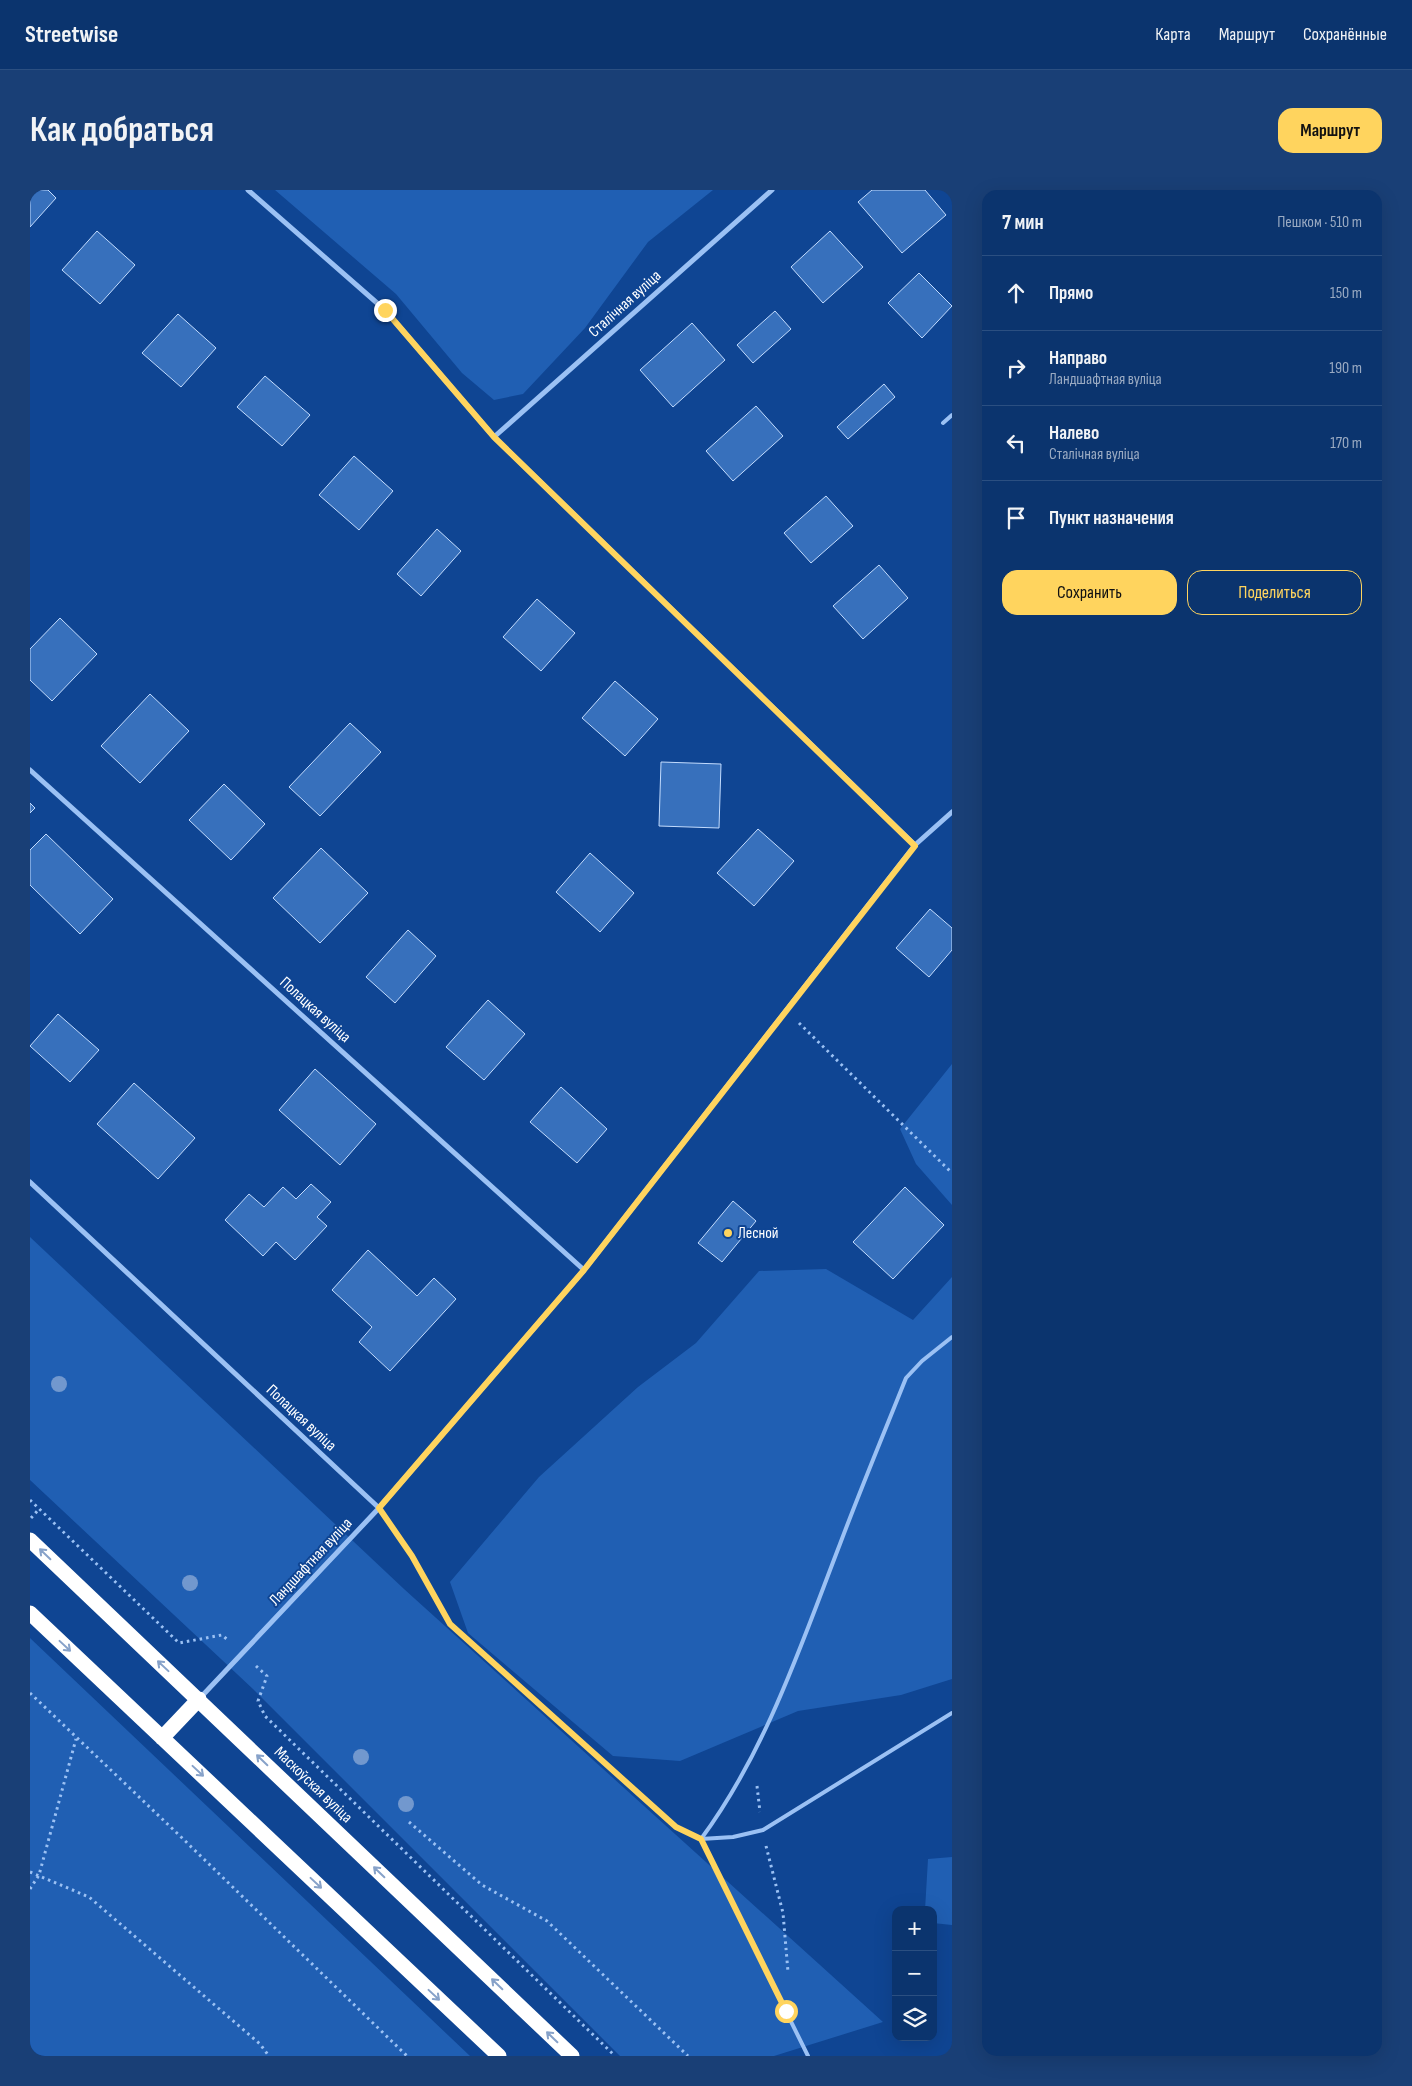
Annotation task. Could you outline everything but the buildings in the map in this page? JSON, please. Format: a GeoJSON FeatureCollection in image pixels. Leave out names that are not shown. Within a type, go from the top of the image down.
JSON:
{"type":"FeatureCollection","features":[{"type":"Feature","properties":{"kind":"highway","name":"Маскоўская вуліца"},"geometry":{"type":"LineString","coordinates":[[30,1540],[572,2056]]}},
{"type":"Feature","properties":{"kind":"highway"},"geometry":{"type":"LineString","coordinates":[[30,1613],[499,2056]]}},
{"type":"Feature","properties":{"kind":"highway"},"geometry":{"type":"LineString","coordinates":[[162,1738],[199,1700]]}},
{"type":"Feature","properties":{"kind":"street"},"geometry":{"type":"LineString","coordinates":[[248,190],[385,310],[494,437],[915,846]]}},
{"type":"Feature","properties":{"kind":"street","name":"Сталічная вуліца"},"geometry":{"type":"LineString","coordinates":[[494,437],[772,190]]}},
{"type":"Feature","properties":{"kind":"street","name":"Полацкая вуліца"},"geometry":{"type":"LineString","coordinates":[[30,770],[584,1270]]}},
{"type":"Feature","properties":{"kind":"street","name":"Ландшафтная вуліца"},"geometry":{"type":"LineString","coordinates":[[199,1700],[379,1508],[584,1270],[915,846],[952,812]]}},
{"type":"Feature","properties":{"kind":"street","name":"Полацкая вуліца"},"geometry":{"type":"LineString","coordinates":[[30,1182],[379,1508]]}},
{"type":"Feature","properties":{"kind":"lane"},"geometry":{"type":"LineString","coordinates":[[943,423],[952,415]]}},
{"type":"Feature","properties":{"kind":"lane"},"geometry":{"type":"LineString","coordinates":[[701,1839],[717,1817],[752,1756],[801,1647],[906,1378],[922,1361],[952,1337]]}},
{"type":"Feature","properties":{"kind":"lane"},"geometry":{"type":"LineString","coordinates":[[379,1508],[412,1556],[450,1624],[676,1827],[701,1839],[733,1837],[762,1830],[952,1713]]}},
{"type":"Feature","properties":{"kind":"lane"},"geometry":{"type":"LineString","coordinates":[[701,1839],[808,2056]]}},
{"type":"Feature","properties":{"kind":"path"},"geometry":{"type":"LineString","coordinates":[[786,1011],[952,1173]]}},
{"type":"Feature","properties":{"kind":"path"},"geometry":{"type":"LineString","coordinates":[[30,1500],[179,1643],[222,1635],[267,1676],[258,1701],[265,1716],[615,2056]]}},
{"type":"Feature","properties":{"kind":"path"},"geometry":{"type":"LineString","coordinates":[[30,1518],[39,1509]]}},
{"type":"Feature","properties":{"kind":"path"},"geometry":{"type":"LineString","coordinates":[[30,1693],[407,2056]]}},
{"type":"Feature","properties":{"kind":"path"},"geometry":{"type":"LineString","coordinates":[[30,1889],[39,1875],[76,1738]]}},
{"type":"Feature","properties":{"kind":"path"},"geometry":{"type":"LineString","coordinates":[[752,1756],[762,1830],[783,1913],[789,1986],[786,2011]]}},
{"type":"Feature","properties":{"kind":"path"},"geometry":{"type":"LineString","coordinates":[[410,1822],[482,1885],[546,1921],[688,2056]]}},
{"type":"Feature","properties":{"kind":"path"},"geometry":{"type":"LineString","coordinates":[[30,1872],[89,1897],[260,2044],[269,2056]]}},
{"type":"Feature","properties":{"kind":"shaded area"},"geometry":{"type":"Polygon","coordinates":[[[275,190],[713,190],[648,242],[585,328],[523,394],[494,400],[462,373],[396,294],[275,190]]]}},
{"type":"Feature","properties":{"kind":"shaded area"},"geometry":{"type":"Polygon","coordinates":[[[952,1064],[952,1205],[916,1164],[900,1129],[952,1064]]]}},
{"type":"Feature","properties":{"kind":"shaded area"},"geometry":{"type":"Polygon","coordinates":[[[30,1237],[404,1589],[883,2022],[774,2056],[620,2056],[253,1689],[30,1480],[30,1237]]]}},
{"type":"Feature","properties":{"kind":"shaded area"},"geometry":{"type":"Polygon","coordinates":[[[826,1269],[913,1320],[952,1277],[952,1679],[901,1695],[798,1711],[680,1761],[613,1756],[468,1633],[450,1582],[539,1477],[638,1387],[696,1343],[759,1271],[826,1269]]]}},
{"type":"Feature","properties":{"kind":"shaded area"},"geometry":{"type":"Polygon","coordinates":[[[30,1638],[470,2056],[30,2056],[30,1638]]]}},
{"type":"Feature","properties":{"kind":"shaded area"},"geometry":{"type":"Polygon","coordinates":[[[952,1857],[952,1925],[937,1923],[937,1906],[925,1906],[928,1859],[952,1857]]]}},
{"type":"Feature","properties":{"kind":"place","name":"Лесной"},"geometry":{"type":"Point","coordinates":[728,1233]}},
{"type":"Feature","properties":{"kind":"route"},"geometry":{"type":"LineString","coordinates":[[385,310],[494,437],[915,846],[584,1270],[379,1508],[412,1556],[450,1624],[676,1827],[701,1839],[786,2011]]}}]}
